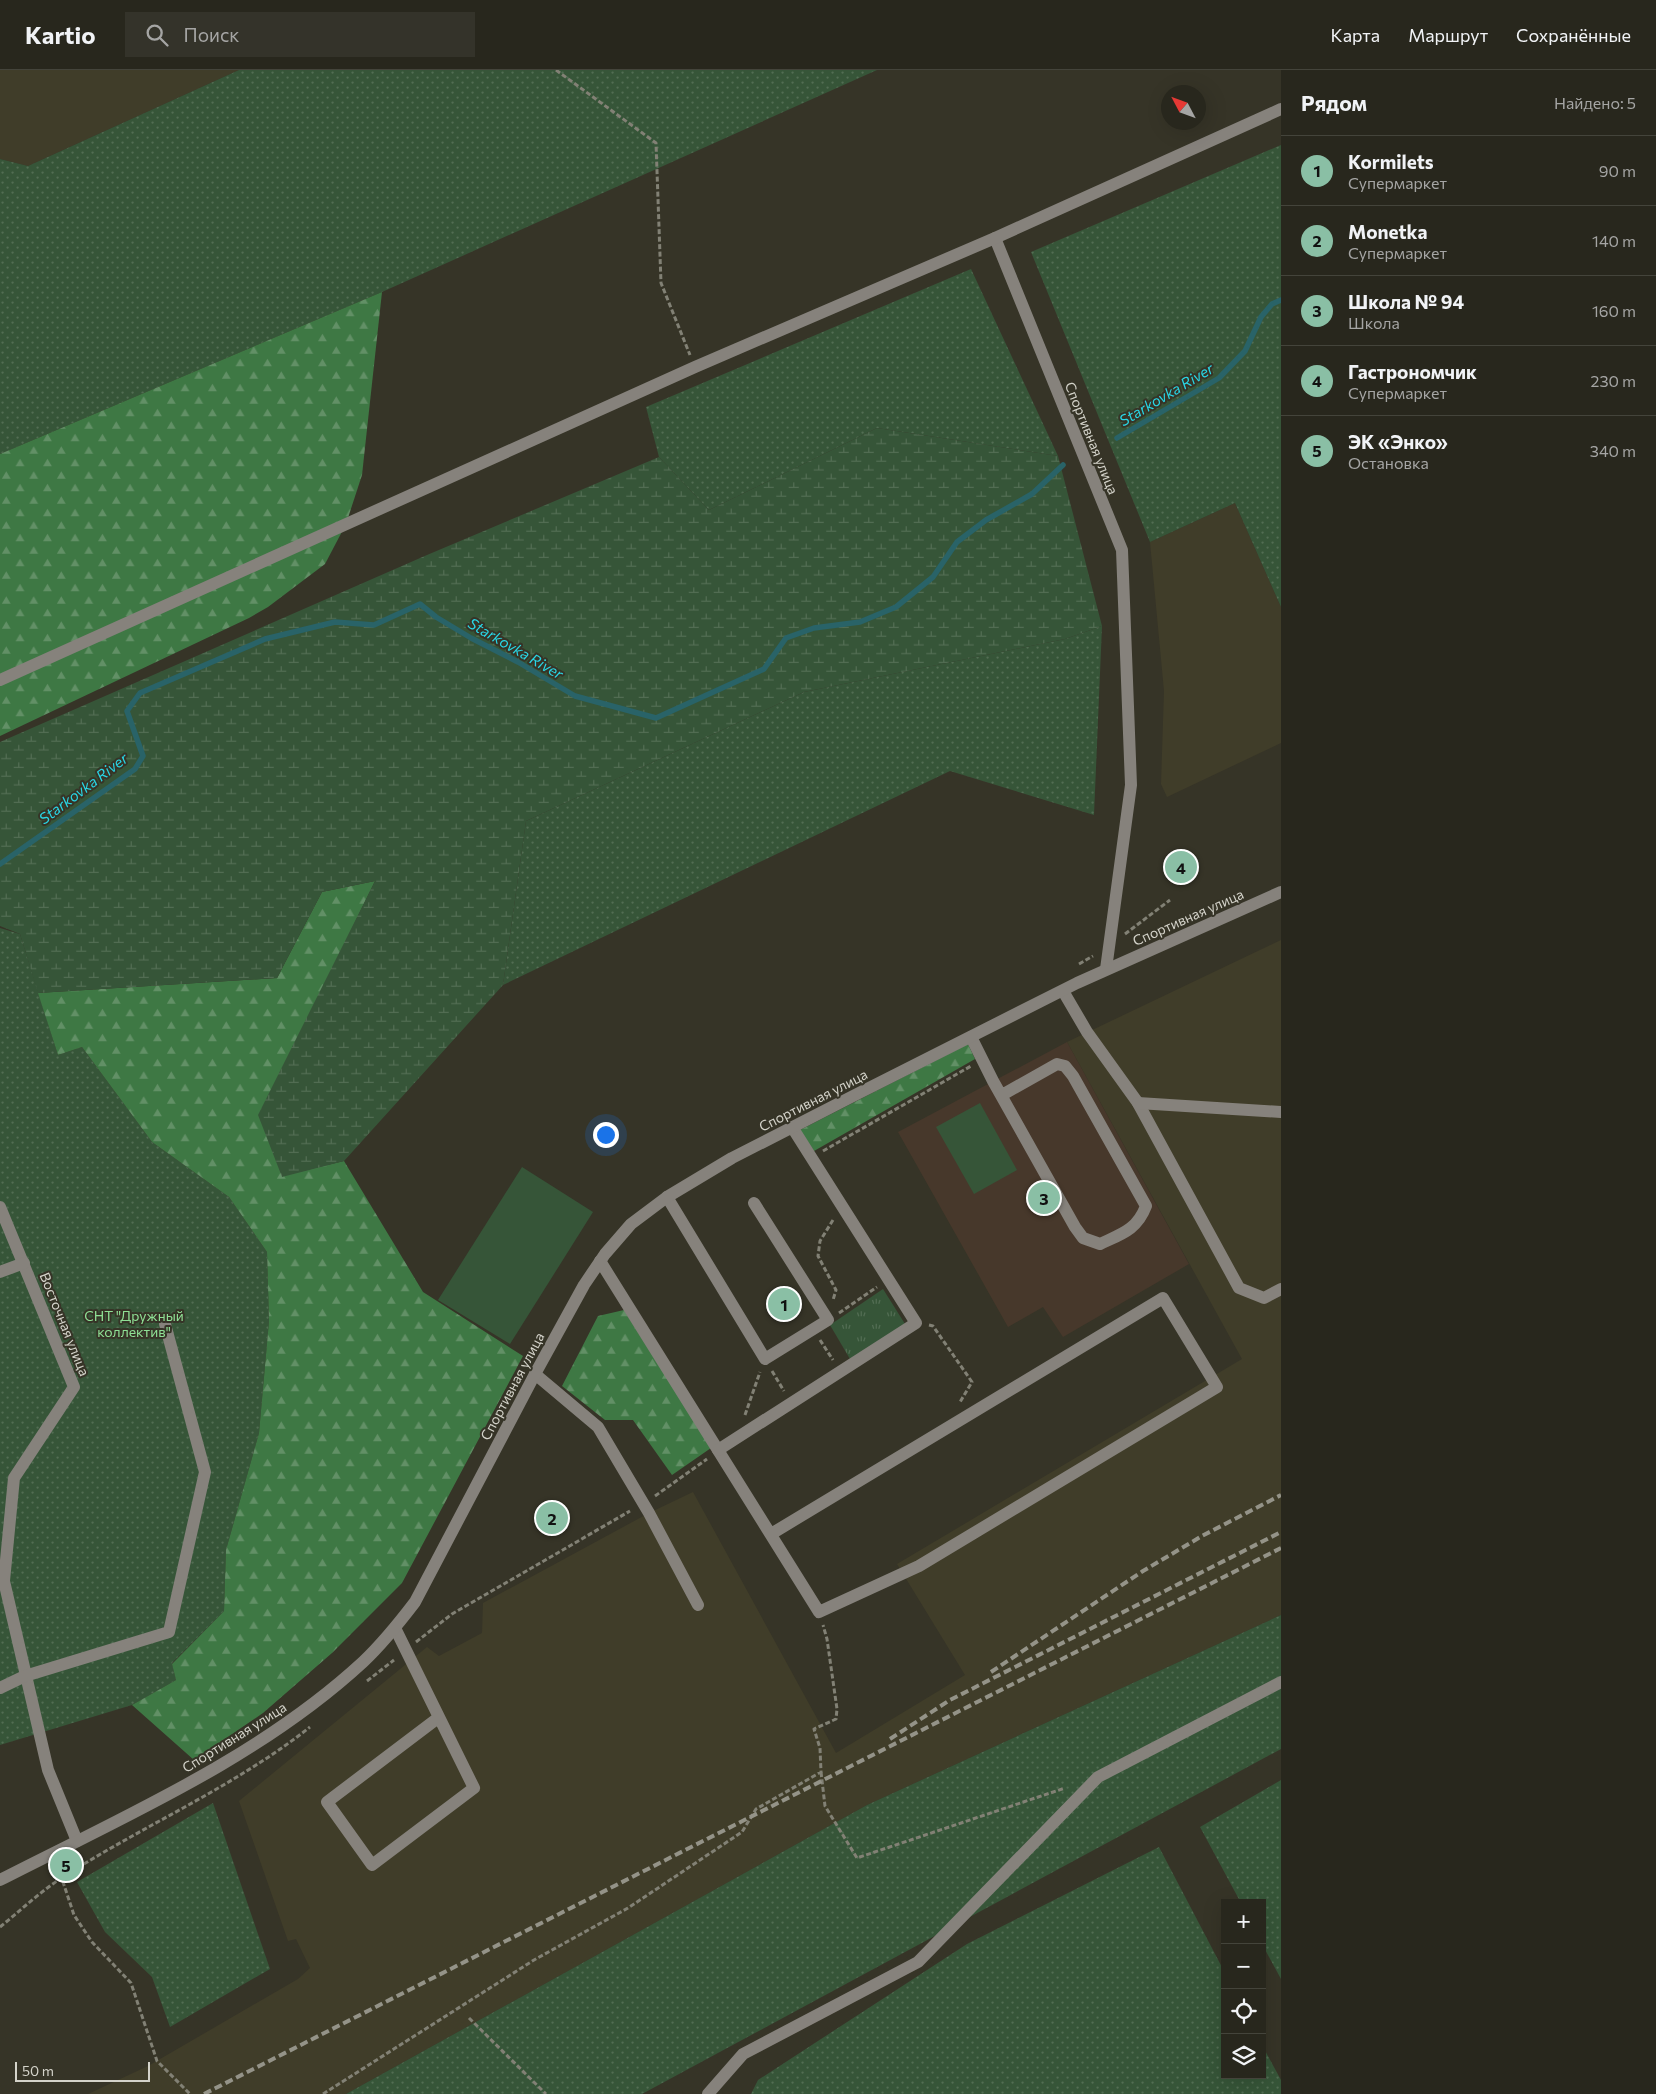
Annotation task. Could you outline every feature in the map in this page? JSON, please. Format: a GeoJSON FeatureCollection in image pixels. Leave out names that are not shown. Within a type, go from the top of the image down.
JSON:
{"type":"FeatureCollection","features":[{"type":"Feature","properties":{"kind":"street"},"geometry":{"type":"LineString","coordinates":[[0,680],[695,366],[994,238],[1281,109]]}},
{"type":"Feature","properties":{"kind":"street","name":"Спортивная улица"},"geometry":{"type":"LineString","coordinates":[[994,238],[1122,550],[1131,785],[1106,969]]}},
{"type":"Feature","properties":{"kind":"street","name":"Спортивная улица"},"geometry":{"type":"LineString","coordinates":[[0,1880],[179,1788],[277,1731],[364,1661],[395,1628],[415,1602],[534,1374],[584,1285],[600,1261],[631,1224],[666,1197],[732,1158],[1106,969],[1281,892]]}},
{"type":"Feature","properties":{"kind":"street"},"geometry":{"type":"LineString","coordinates":[[1063,991],[1088,1032],[1138,1103],[1239,1288],[1264,1298],[1281,1289]]}},
{"type":"Feature","properties":{"kind":"street"},"geometry":{"type":"LineString","coordinates":[[971,1037],[1002,1096],[1083,1238],[1092,1243],[1100,1244],[1132,1228],[1142,1217],[1146,1206],[1065,1066],[1057,1064],[1002,1096]]}},
{"type":"Feature","properties":{"kind":"street"},"geometry":{"type":"LineString","coordinates":[[1138,1103],[1281,1112]]}},
{"type":"Feature","properties":{"kind":"street"},"geometry":{"type":"LineString","coordinates":[[718,1450],[916,1323],[792,1127]]}},
{"type":"Feature","properties":{"kind":"street"},"geometry":{"type":"LineString","coordinates":[[666,1197],[765,1359],[828,1320],[754,1203]]}},
{"type":"Feature","properties":{"kind":"street","name":"Восточная улица"},"geometry":{"type":"LineString","coordinates":[[0,1206],[74,1387],[14,1478],[4,1581],[48,1770],[77,1841]]}},
{"type":"Feature","properties":{"kind":"street"},"geometry":{"type":"LineString","coordinates":[[600,1261],[718,1450],[820,1612],[919,1566],[1216,1387],[1164,1298],[771,1534]]}},
{"type":"Feature","properties":{"kind":"street"},"geometry":{"type":"LineString","coordinates":[[0,1272],[24,1262]]}},
{"type":"Feature","properties":{"kind":"street"},"geometry":{"type":"LineString","coordinates":[[0,1688],[25,1676],[169,1632],[205,1472],[165,1324]]}},
{"type":"Feature","properties":{"kind":"street"},"geometry":{"type":"LineString","coordinates":[[534,1374],[598,1427],[649,1513],[698,1605]]}},
{"type":"Feature","properties":{"kind":"street"},"geometry":{"type":"LineString","coordinates":[[0,1484],[14,1478]]}},
{"type":"Feature","properties":{"kind":"street"},"geometry":{"type":"LineString","coordinates":[[395,1628],[474,1788],[372,1865],[327,1802],[438,1718]]}},
{"type":"Feature","properties":{"kind":"street"},"geometry":{"type":"LineString","coordinates":[[708,2094],[743,2054],[918,1962],[1098,1777],[1281,1682]]}},
{"type":"Feature","properties":{"kind":"path"},"geometry":{"type":"LineString","coordinates":[[556,70],[656,142],[661,283],[695,366]]}},
{"type":"Feature","properties":{"kind":"path"},"geometry":{"type":"LineString","coordinates":[[1075,966],[1109,947],[1170,900]]}},
{"type":"Feature","properties":{"kind":"path"},"geometry":{"type":"LineString","coordinates":[[812,1158],[983,1060]]}},
{"type":"Feature","properties":{"kind":"path"},"geometry":{"type":"LineString","coordinates":[[828,1320],[836,1290],[818,1256],[820,1241],[842,1206]]}},
{"type":"Feature","properties":{"kind":"path"},"geometry":{"type":"LineString","coordinates":[[828,1320],[889,1279]]}},
{"type":"Feature","properties":{"kind":"path"},"geometry":{"type":"LineString","coordinates":[[916,1323],[933,1326],[972,1382],[958,1406]]}},
{"type":"Feature","properties":{"kind":"path"},"geometry":{"type":"LineString","coordinates":[[814,1329],[840,1372]]}},
{"type":"Feature","properties":{"kind":"path"},"geometry":{"type":"LineString","coordinates":[[765,1359],[791,1403]]}},
{"type":"Feature","properties":{"kind":"path"},"geometry":{"type":"LineString","coordinates":[[736,1439],[765,1359]]}},
{"type":"Feature","properties":{"kind":"path"},"geometry":{"type":"LineString","coordinates":[[820,1612],[827,1639],[837,1709],[836,1719],[814,1729],[820,1748],[826,1806],[857,1858],[1070,1786]]}},
{"type":"Feature","properties":{"kind":"path"},"geometry":{"type":"LineString","coordinates":[[323,2094],[534,1960],[628,1908],[742,1832],[756,1809],[821,1772]]}},
{"type":"Feature","properties":{"kind":"path"},"geometry":{"type":"LineString","coordinates":[[62,1878],[74,1915],[92,1942],[131,1984],[157,2061],[190,2094]]}},
{"type":"Feature","properties":{"kind":"path"},"geometry":{"type":"LineString","coordinates":[[469,2018],[546,2094]]}},
{"type":"Feature","properties":{"kind":"shaded area"},"geometry":{"type":"Polygon","coordinates":[[[0,70],[239,70],[28,166],[0,159],[0,70]]]}},
{"type":"Feature","properties":{"kind":"shaded area"},"geometry":{"type":"Polygon","coordinates":[[[1235,503],[1281,607],[1281,743],[1167,797],[1161,784],[1164,691],[1150,542],[1235,503]]]}},
{"type":"Feature","properties":{"kind":"shaded area"},"geometry":{"type":"Polygon","coordinates":[[[1281,940],[1281,1615],[867,1805],[346,2094],[88,2094],[148,2066],[298,1979],[310,1968],[296,1939],[288,1941],[239,1801],[427,1647],[439,1656],[482,1633],[483,1603],[649,1513],[693,1492],[836,1753],[965,1675],[897,1564],[1242,1359],[1067,1042],[1281,940]]]}},
{"type":"Feature","properties":{"kind":"shaded area"},"geometry":{"type":"Polygon","coordinates":[[[1067,1042],[1189,1264],[1063,1337],[1043,1307],[1008,1327],[898,1132],[1067,1042]]]}},
{"type":"Feature","properties":{"kind":"green space"},"geometry":{"type":"Polygon","coordinates":[[[239,70],[877,70],[382,292],[0,454],[0,159],[28,166],[239,70]]]}},
{"type":"Feature","properties":{"kind":"green space"},"geometry":{"type":"Polygon","coordinates":[[[1281,145],[1281,607],[1235,503],[1150,542],[1031,252],[1281,145]]]}},
{"type":"Feature","properties":{"kind":"green space"},"geometry":{"type":"Polygon","coordinates":[[[971,269],[1058,456],[877,428],[709,510],[659,457],[646,407],[971,269]]]}},
{"type":"Feature","properties":{"kind":"green space"},"geometry":{"type":"Polygon","coordinates":[[[382,292],[362,475],[346,524],[325,564],[268,607],[249,618],[0,736],[0,454],[382,292]]]}},
{"type":"Feature","properties":{"kind":"green space"},"geometry":{"type":"Polygon","coordinates":[[[877,428],[1058,456],[1102,626],[1065,639],[804,692],[526,821],[503,985],[344,1161],[282,1177],[258,1115],[375,881],[322,892],[277,978],[38,993],[20,934],[0,926],[0,742],[427,555],[659,457],[709,510],[877,428]]]}},
{"type":"Feature","properties":{"kind":"green space"},"geometry":{"type":"Polygon","coordinates":[[[1102,626],[1094,815],[950,771],[503,985],[526,821],[804,692],[1065,639],[1102,626]]]}},
{"type":"Feature","properties":{"kind":"green space"},"geometry":{"type":"Polygon","coordinates":[[[375,881],[324,986],[282,1176],[344,1161],[423,1292],[523,1356],[402,1583],[332,1653],[263,1713],[194,1760],[132,1705],[176,1680],[172,1664],[224,1611],[226,1550],[259,1433],[269,1321],[267,1252],[229,1197],[152,1142],[82,1047],[58,1055],[38,993],[277,978],[322,892],[375,881]]]}},
{"type":"Feature","properties":{"kind":"green space","name":"СНТ \"Дружный коллектив\""},"geometry":{"type":"Polygon","coordinates":[[[0,928],[20,934],[58,1055],[82,1047],[152,1142],[229,1197],[267,1252],[269,1321],[259,1433],[226,1550],[224,1611],[172,1663],[176,1680],[132,1705],[0,1745],[0,928]]]}},
{"type":"Feature","properties":{"kind":"green space"},"geometry":{"type":"Polygon","coordinates":[[[968,1044],[975,1059],[814,1151],[800,1130],[968,1044]]]}},
{"type":"Feature","properties":{"kind":"green space"},"geometry":{"type":"Polygon","coordinates":[[[980,1103],[1017,1170],[974,1194],[936,1127],[980,1103]]]}},
{"type":"Feature","properties":{"kind":"green space"},"geometry":{"type":"Polygon","coordinates":[[[522,1167],[593,1212],[510,1344],[438,1300],[522,1167]]]}},
{"type":"Feature","properties":{"kind":"green space"},"geometry":{"type":"Polygon","coordinates":[[[883,1289],[905,1324],[850,1359],[830,1325],[883,1289]]]}},
{"type":"Feature","properties":{"kind":"green space"},"geometry":{"type":"Polygon","coordinates":[[[624,1310],[711,1448],[672,1475],[633,1420],[605,1420],[562,1386],[598,1316],[624,1310]]]}},
{"type":"Feature","properties":{"kind":"green space"},"geometry":{"type":"Polygon","coordinates":[[[1281,1615],[1281,1749],[642,2094],[346,2094],[867,1805],[1281,1615]]]}},
{"type":"Feature","properties":{"kind":"green space"},"geometry":{"type":"Polygon","coordinates":[[[1281,1780],[1281,1979],[1266,1951],[1266,1899],[1239,1899],[1200,1827],[1281,1780]]]}},
{"type":"Feature","properties":{"kind":"green space"},"geometry":{"type":"Polygon","coordinates":[[[213,1803],[270,1969],[170,2027],[152,1977],[105,1932],[77,1882],[213,1803]]]}},
{"type":"Feature","properties":{"kind":"green space"},"geometry":{"type":"Polygon","coordinates":[[[1159,1847],[1221,1965],[1221,2079],[1266,2079],[1266,2052],[1281,2080],[1281,2094],[751,2094],[758,2080],[967,1944],[1159,1847]]]}},
{"type":"Feature","properties":{"kind":"waterway","name":"Starkovka River"},"geometry":{"type":"LineString","coordinates":[[1117,438],[1219,378],[1245,351],[1261,317],[1272,304],[1281,300]]}},
{"type":"Feature","properties":{"kind":"waterway","name":"Starkovka River"},"geometry":{"type":"LineString","coordinates":[[0,864],[135,769],[143,756],[127,711],[140,693],[265,639],[335,622],[374,625],[420,604],[436,617],[471,638],[518,662],[575,696],[656,718],[764,669],[786,638],[814,628],[860,622],[896,607],[933,577],[957,542],[986,520],[1032,494],[1063,465]]}},
{"type":"Feature","properties":{"kind":"railway"},"geometry":{"type":"LineString","coordinates":[[991,1672],[1143,1571],[1202,1536],[1281,1495]]}},
{"type":"Feature","properties":{"kind":"railway"},"geometry":{"type":"LineString","coordinates":[[890,1739],[950,1700],[1281,1532]]}},
{"type":"Feature","properties":{"kind":"railway"},"geometry":{"type":"LineString","coordinates":[[204,2094],[1281,1548]]}},
{"type":"Feature","properties":{"kind":"place","name":"Гастрономчик"},"geometry":{"type":"Point","coordinates":[1181,867]}},
{"type":"Feature","properties":{"kind":"place","name":"Школа № 94"},"geometry":{"type":"Point","coordinates":[1044,1198]}},
{"type":"Feature","properties":{"kind":"place","name":"Kormilets"},"geometry":{"type":"Point","coordinates":[784,1304]}},
{"type":"Feature","properties":{"kind":"place","name":"Monetka"},"geometry":{"type":"Point","coordinates":[552,1518]}},
{"type":"Feature","properties":{"kind":"place","name":"ЭК «Энко»"},"geometry":{"type":"Point","coordinates":[66,1865]}}]}
